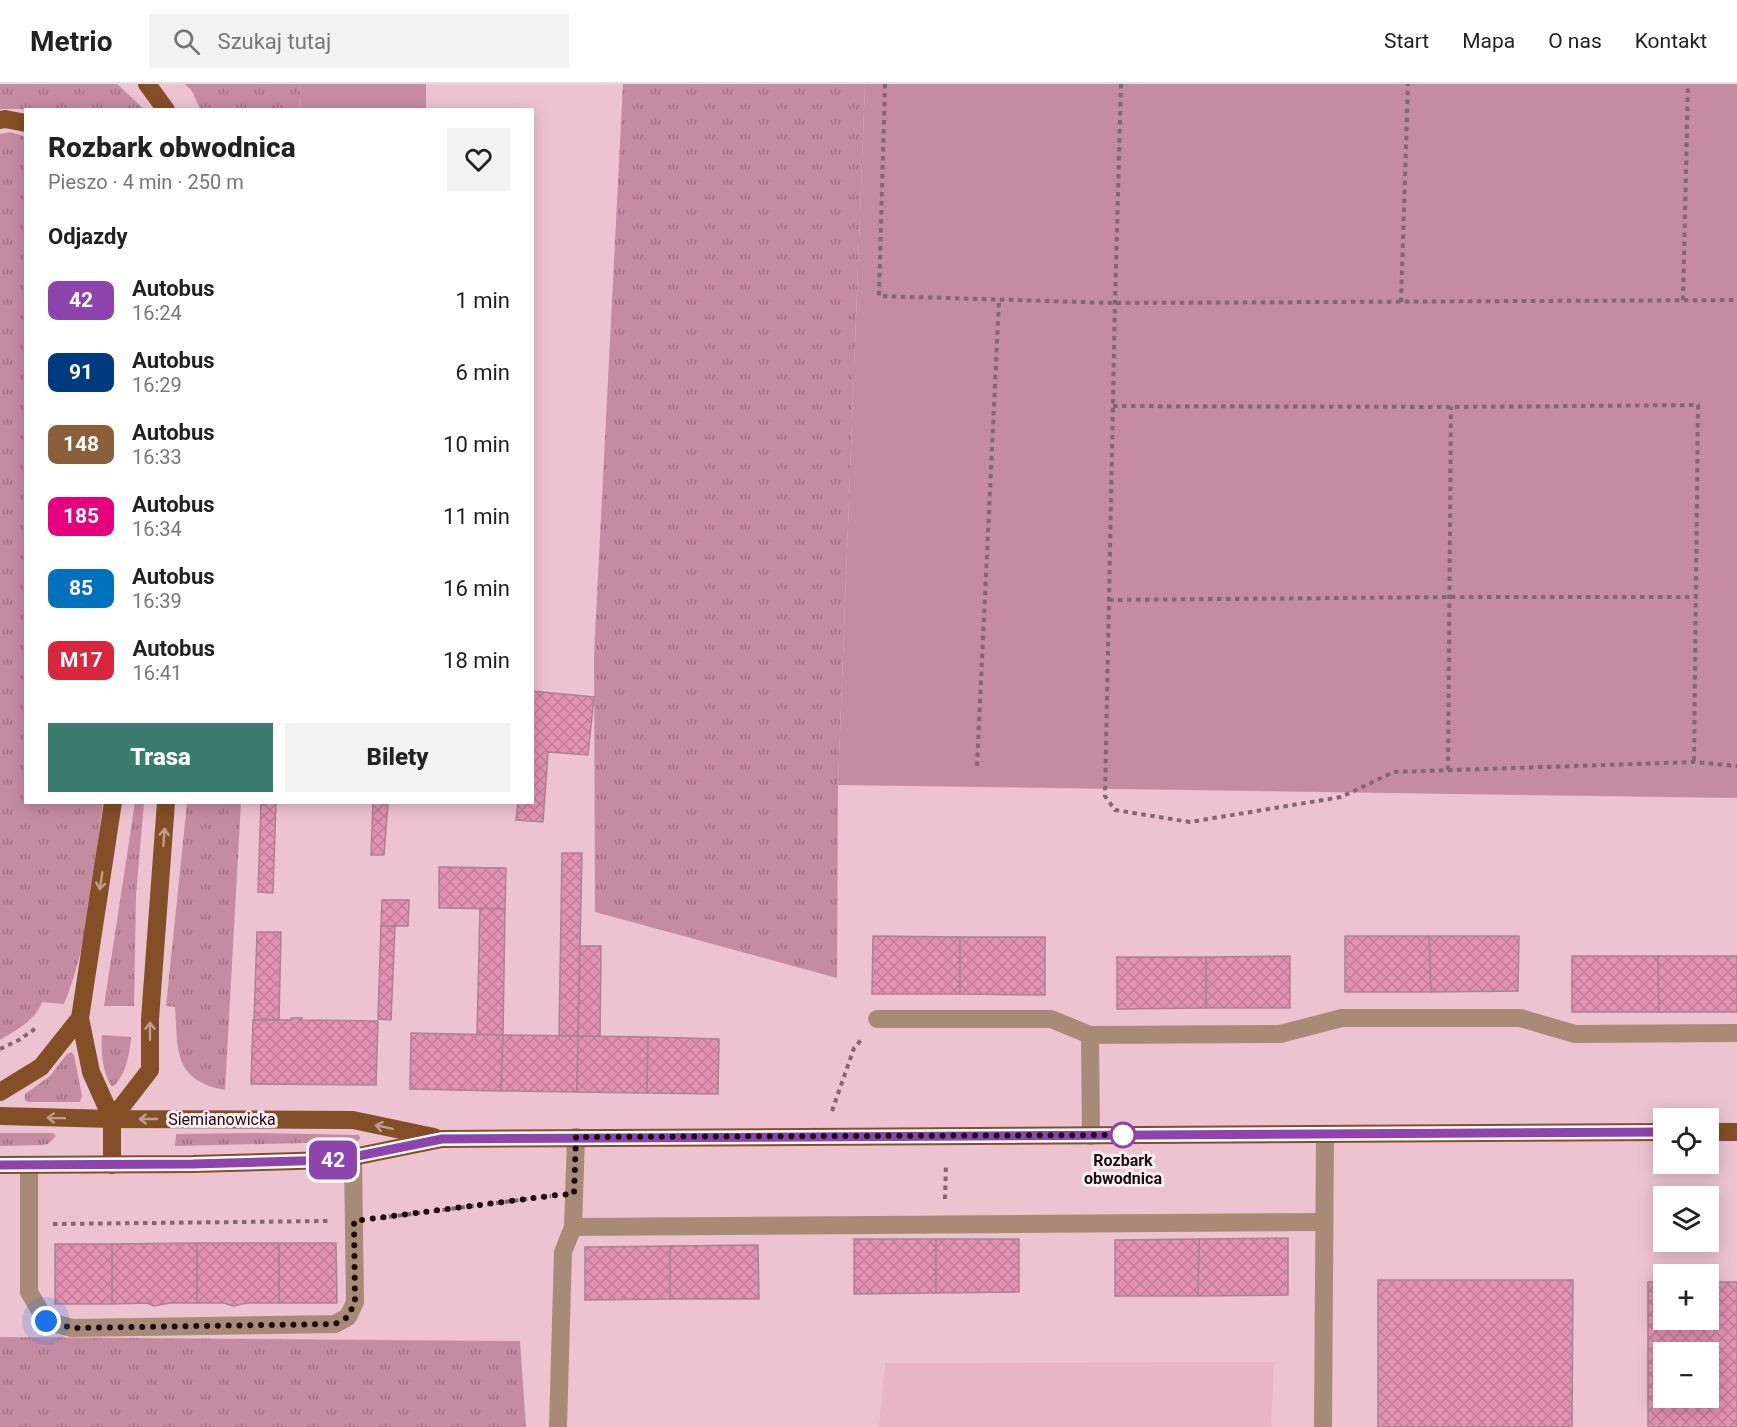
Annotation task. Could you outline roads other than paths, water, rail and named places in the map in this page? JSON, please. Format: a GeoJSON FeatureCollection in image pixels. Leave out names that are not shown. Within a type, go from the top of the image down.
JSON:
{"type":"FeatureCollection","features":[{"type":"Feature","properties":{"kind":"main road"},"geometry":{"type":"LineString","coordinates":[[147,84],[165,108]]}},
{"type":"Feature","properties":{"kind":"main road"},"geometry":{"type":"LineString","coordinates":[[0,120],[24,123]]}},
{"type":"Feature","properties":{"kind":"main road"},"geometry":{"type":"LineString","coordinates":[[112,1165],[112,1119],[91,1072],[80,1018],[113,804]]}},
{"type":"Feature","properties":{"kind":"main road"},"geometry":{"type":"LineString","coordinates":[[112,1119],[150,1070],[150,1019],[166,804]]}},
{"type":"Feature","properties":{"kind":"main road"},"geometry":{"type":"LineString","coordinates":[[0,1092],[41,1067],[80,1018]]}},
{"type":"Feature","properties":{"kind":"main road","name":"Siemianowicka"},"geometry":{"type":"LineString","coordinates":[[0,1116],[353,1120],[442,1139]]}},
{"type":"Feature","properties":{"kind":"main road","name":"Siemianowicka"},"geometry":{"type":"LineString","coordinates":[[0,1165],[193,1164],[332,1160],[442,1139],[1653,1132]]}},
{"type":"Feature","properties":{"kind":"main road"},"geometry":{"type":"LineString","coordinates":[[1719,1132],[1737,1132]]}},
{"type":"Feature","properties":{"kind":"lane"},"geometry":{"type":"LineString","coordinates":[[877,1019],[1051,1019],[1090,1035],[1280,1034],[1342,1018],[1520,1018],[1575,1034],[1737,1033]]}},
{"type":"Feature","properties":{"kind":"lane"},"geometry":{"type":"LineString","coordinates":[[1090,1035],[1090,1136]]}},
{"type":"Feature","properties":{"kind":"lane"},"geometry":{"type":"LineString","coordinates":[[1323,1427],[1325,1134]]}},
{"type":"Feature","properties":{"kind":"lane"},"geometry":{"type":"LineString","coordinates":[[558,1427],[563,1252],[573,1227],[576,1137]]}},
{"type":"Feature","properties":{"kind":"lane"},"geometry":{"type":"LineString","coordinates":[[29,1165],[29,1292],[46,1321],[72,1328],[335,1324],[348,1317],[355,1302],[353,1157]]}},
{"type":"Feature","properties":{"kind":"lane"},"geometry":{"type":"LineString","coordinates":[[573,1227],[1324,1222]]}},
{"type":"Feature","properties":{"kind":"place","name":"Rozbark obwodnica"},"geometry":{"type":"Point","coordinates":[1123,1135]}}]}
